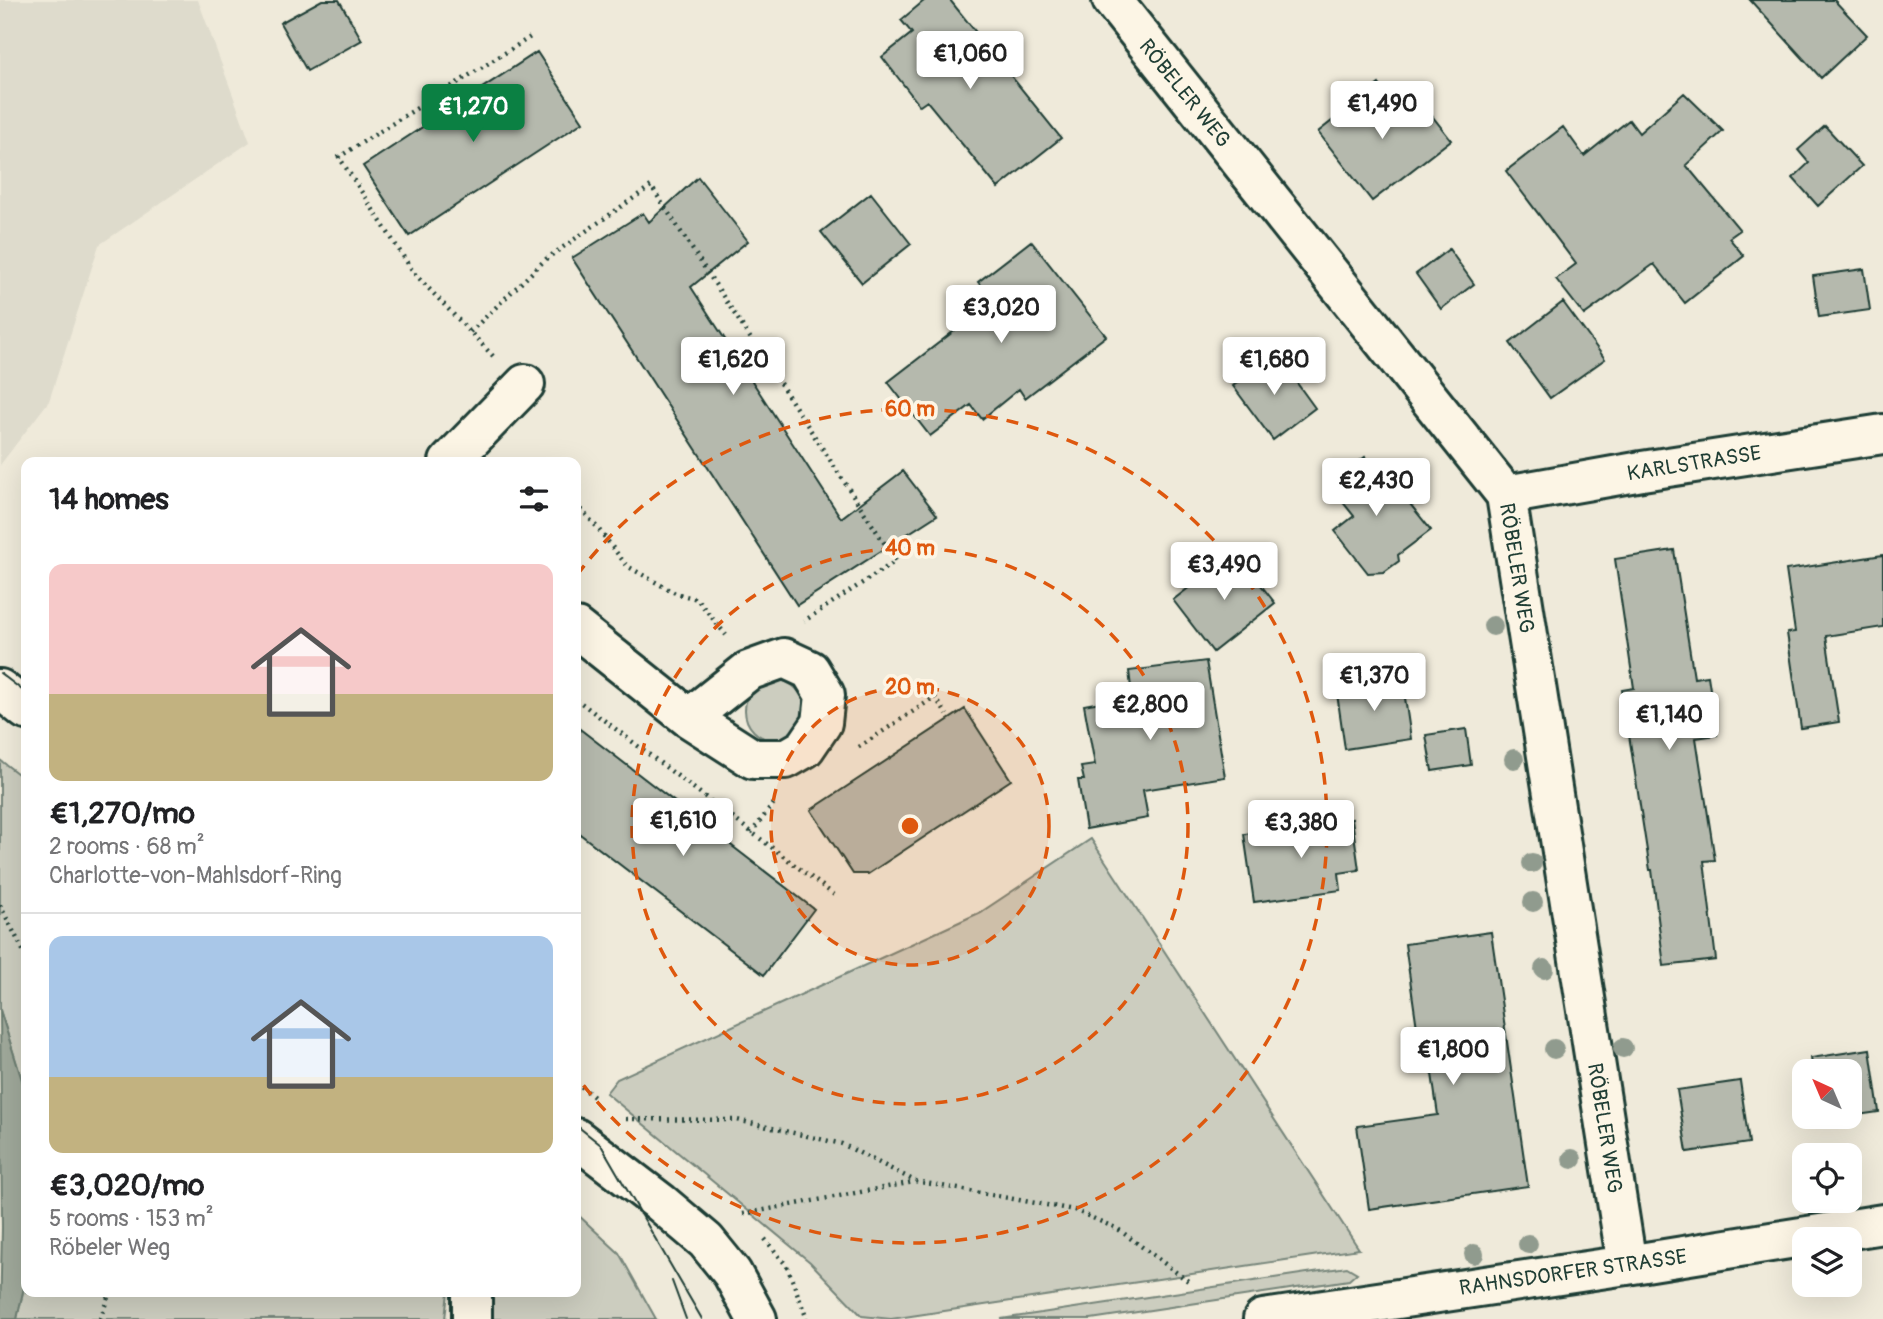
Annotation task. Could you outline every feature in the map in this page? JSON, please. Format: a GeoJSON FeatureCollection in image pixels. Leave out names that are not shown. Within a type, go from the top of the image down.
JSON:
{"type":"FeatureCollection","features":[{"type":"Feature","properties":{"kind":"street","name":"RÖBELER WEG"},"geometry":{"type":"LineString","coordinates":[[1112,0],[1506,495],[1627,1265]]}},
{"type":"Feature","properties":{"kind":"street"},"geometry":{"type":"LineString","coordinates":[[454,457],[525,384]]}},
{"type":"Feature","properties":{"kind":"street","name":"KARLSTRASSE"},"geometry":{"type":"LineString","coordinates":[[1506,495],[1883,434]]}},
{"type":"Feature","properties":{"kind":"street"},"geometry":{"type":"LineString","coordinates":[[581,632],[689,718],[753,759],[786,759],[805,748],[822,723],[825,695],[810,670],[784,657],[748,671],[689,718]]}},
{"type":"Feature","properties":{"kind":"street"},"geometry":{"type":"LineString","coordinates":[[0,689],[21,706]]}},
{"type":"Feature","properties":{"kind":"street"},"geometry":{"type":"LineString","coordinates":[[581,1142],[706,1241],[732,1273],[757,1319]]}},
{"type":"Feature","properties":{"kind":"street","name":"RAHNSDORFER STRASSE"},"geometry":{"type":"LineString","coordinates":[[1263,1319],[1365,1311],[1883,1224]]}},
{"type":"Feature","properties":{"kind":"street"},"geometry":{"type":"LineString","coordinates":[[472,1297],[472,1319]]}},
{"type":"Feature","properties":{"kind":"path"},"geometry":{"type":"LineString","coordinates":[[525,384],[470,332],[414,273],[339,157],[532,36]]}},
{"type":"Feature","properties":{"kind":"path"},"geometry":{"type":"LineString","coordinates":[[470,332],[546,259],[651,186],[896,561],[779,637],[784,657]]}},
{"type":"Feature","properties":{"kind":"path"},"geometry":{"type":"LineString","coordinates":[[581,510],[626,566],[675,593],[696,599],[720,625],[748,671]]}},
{"type":"Feature","properties":{"kind":"path"},"geometry":{"type":"LineString","coordinates":[[822,723],[841,734],[852,751],[935,697],[947,715]]}},
{"type":"Feature","properties":{"kind":"path"},"geometry":{"type":"LineString","coordinates":[[581,703],[837,897]]}},
{"type":"Feature","properties":{"kind":"path"},"geometry":{"type":"LineString","coordinates":[[0,905],[20,942]]}},
{"type":"Feature","properties":{"kind":"path"},"geometry":{"type":"LineString","coordinates":[[623,1119],[737,1120],[842,1144],[915,1181],[1074,1210],[1118,1228],[1188,1281]]}},
{"type":"Feature","properties":{"kind":"path"},"geometry":{"type":"LineString","coordinates":[[743,1214],[915,1181]]}},
{"type":"Feature","properties":{"kind":"path"},"geometry":{"type":"LineString","coordinates":[[770,1245],[787,1266],[807,1319]]}},
{"type":"Feature","properties":{"kind":"path"},"geometry":{"type":"LineString","coordinates":[[100,1319],[108,1297]]}},
{"type":"Feature","properties":{"kind":"shaded area"},"geometry":{"type":"Polygon","coordinates":[[[0,0],[198,0],[250,142],[99,245],[49,401],[0,465],[0,0]]]}},
{"type":"Feature","properties":{"kind":"shaded area"},"geometry":{"type":"Polygon","coordinates":[[[775,680],[796,689],[805,710],[796,731],[775,740],[754,731],[745,710],[754,689],[775,680]]]}},
{"type":"Feature","properties":{"kind":"shaded area"},"geometry":{"type":"Polygon","coordinates":[[[0,760],[21,776],[21,1077],[0,1010],[0,760]]]}},
{"type":"Feature","properties":{"kind":"shaded area"},"geometry":{"type":"Polygon","coordinates":[[[1091,839],[1359,1249],[891,1319],[862,1316],[810,1262],[606,1093],[617,1079],[981,912],[1091,839]]]}},
{"type":"Feature","properties":{"kind":"shaded area"},"geometry":{"type":"Polygon","coordinates":[[[0,1010],[21,1077],[22,1297],[17,1319],[0,1319],[0,1010]]]}},
{"type":"Feature","properties":{"kind":"shaded area"},"geometry":{"type":"Polygon","coordinates":[[[581,1218],[619,1253],[656,1319],[485,1319],[487,1297],[581,1297],[581,1218]]]}},
{"type":"Feature","properties":{"kind":"shaded area"},"geometry":{"type":"Polygon","coordinates":[[[1347,1267],[1357,1273],[1349,1280],[1091,1319],[1001,1319],[1347,1267]]]}},
{"type":"Feature","properties":{"kind":"shaded area"},"geometry":{"type":"Polygon","coordinates":[[[22,1297],[447,1297],[445,1319],[17,1319],[22,1297]]]}},
{"type":"Feature","properties":{"kind":"building"},"geometry":{"type":"Polygon","coordinates":[[[322,0],[339,0],[362,40],[307,71],[280,23],[322,0]]]}},
{"type":"Feature","properties":{"kind":"building"},"geometry":{"type":"Polygon","coordinates":[[[925,0],[950,0],[1061,138],[998,188],[927,101],[920,106],[882,57],[912,33],[901,20],[925,0]]]}},
{"type":"Feature","properties":{"kind":"building"},"geometry":{"type":"Polygon","coordinates":[[[1750,0],[1834,0],[1867,35],[1821,78],[1750,0]]]}},
{"type":"Feature","properties":{"kind":"building"},"geometry":{"type":"Polygon","coordinates":[[[537,52],[583,122],[409,236],[363,166],[537,52]]]}},
{"type":"Feature","properties":{"kind":"building"},"geometry":{"type":"Polygon","coordinates":[[[1379,84],[1407,121],[1425,107],[1451,140],[1372,201],[1318,132],[1379,84]]]}},
{"type":"Feature","properties":{"kind":"building"},"geometry":{"type":"Polygon","coordinates":[[[1684,93],[1723,131],[1686,165],[1740,230],[1729,238],[1744,256],[1685,303],[1654,264],[1584,315],[1556,279],[1576,264],[1506,171],[1563,127],[1584,156],[1629,120],[1639,133],[1684,93]]]}},
{"type":"Feature","properties":{"kind":"building"},"geometry":{"type":"Polygon","coordinates":[[[1825,126],[1862,166],[1818,206],[1793,178],[1809,163],[1798,150],[1825,126]]]}},
{"type":"Feature","properties":{"kind":"building"},"geometry":{"type":"Polygon","coordinates":[[[698,177],[748,241],[691,287],[841,518],[903,471],[937,515],[797,605],[572,258],[643,213],[649,222],[698,177]]]}},
{"type":"Feature","properties":{"kind":"building"},"geometry":{"type":"Polygon","coordinates":[[[871,193],[911,244],[862,283],[821,232],[871,193]]]}},
{"type":"Feature","properties":{"kind":"building"},"geometry":{"type":"Polygon","coordinates":[[[1031,241],[1106,336],[1025,398],[1019,389],[982,419],[971,405],[930,436],[888,382],[993,301],[978,282],[1031,241]]]}},
{"type":"Feature","properties":{"kind":"building"},"geometry":{"type":"Polygon","coordinates":[[[1449,249],[1474,284],[1441,309],[1416,274],[1449,249]]]}},
{"type":"Feature","properties":{"kind":"building"},"geometry":{"type":"Polygon","coordinates":[[[1864,269],[1870,310],[1819,317],[1813,276],[1864,269]]]}},
{"type":"Feature","properties":{"kind":"building"},"geometry":{"type":"Polygon","coordinates":[[[1563,302],[1605,359],[1550,398],[1510,343],[1563,302]]]}},
{"type":"Feature","properties":{"kind":"building"},"geometry":{"type":"Polygon","coordinates":[[[1276,354],[1315,408],[1273,440],[1233,386],[1276,354]]]}},
{"type":"Feature","properties":{"kind":"building"},"geometry":{"type":"Polygon","coordinates":[[[1365,457],[1390,488],[1394,484],[1431,530],[1398,555],[1399,561],[1384,572],[1368,573],[1335,531],[1354,516],[1329,485],[1365,457]]]}},
{"type":"Feature","properties":{"kind":"building"},"geometry":{"type":"Polygon","coordinates":[[[1674,550],[1694,678],[1708,676],[1717,735],[1696,738],[1715,860],[1704,861],[1716,960],[1664,966],[1652,870],[1622,690],[1634,688],[1615,559],[1674,550]]]}},
{"type":"Feature","properties":{"kind":"building"},"geometry":{"type":"Polygon","coordinates":[[[1235,552],[1275,603],[1213,652],[1173,600],[1235,552]]]}},
{"type":"Feature","properties":{"kind":"building"},"geometry":{"type":"Polygon","coordinates":[[[1883,555],[1883,627],[1826,636],[1839,722],[1801,728],[1787,633],[1795,632],[1786,570],[1883,555]]]}},
{"type":"Feature","properties":{"kind":"building"},"geometry":{"type":"Polygon","coordinates":[[[1206,661],[1225,777],[1143,790],[1148,818],[1086,829],[1078,780],[1084,780],[1081,767],[1095,765],[1084,705],[1132,696],[1129,671],[1206,661]]]}},
{"type":"Feature","properties":{"kind":"building"},"geometry":{"type":"Polygon","coordinates":[[[1402,677],[1411,739],[1345,749],[1336,687],[1402,677]]]}},
{"type":"Feature","properties":{"kind":"building"},"geometry":{"type":"Polygon","coordinates":[[[965,709],[1011,780],[868,874],[853,874],[811,810],[965,709]]]}},
{"type":"Feature","properties":{"kind":"building"},"geometry":{"type":"Polygon","coordinates":[[[1466,729],[1471,765],[1432,771],[1426,735],[1466,729]]]}},
{"type":"Feature","properties":{"kind":"building"},"geometry":{"type":"Polygon","coordinates":[[[581,730],[814,909],[764,975],[581,835],[581,730]]]}},
{"type":"Feature","properties":{"kind":"building"},"geometry":{"type":"Polygon","coordinates":[[[1352,819],[1359,870],[1339,873],[1341,890],[1254,902],[1244,834],[1352,819]]]}},
{"type":"Feature","properties":{"kind":"building"},"geometry":{"type":"Polygon","coordinates":[[[1491,932],[1528,1186],[1369,1209],[1357,1126],[1438,1115],[1425,1026],[1417,1028],[1405,944],[1491,932]]]}},
{"type":"Feature","properties":{"kind":"building"},"geometry":{"type":"Polygon","coordinates":[[[1870,1049],[1879,1112],[1862,1114],[1862,1059],[1811,1058],[1870,1049]]]}},
{"type":"Feature","properties":{"kind":"building"},"geometry":{"type":"Polygon","coordinates":[[[1740,1081],[1749,1143],[1687,1152],[1677,1090],[1740,1081]]]}},
{"type":"Feature","properties":{"kind":"tram line"},"geometry":{"type":"LineString","coordinates":[[0,673],[21,689]]}},
{"type":"Feature","properties":{"kind":"tram line"},"geometry":{"type":"LineString","coordinates":[[581,1129],[601,1145],[702,1319]]}},
{"type":"Feature","properties":{"kind":"tram line"},"geometry":{"type":"LineString","coordinates":[[672,1281],[686,1319]]}}]}
